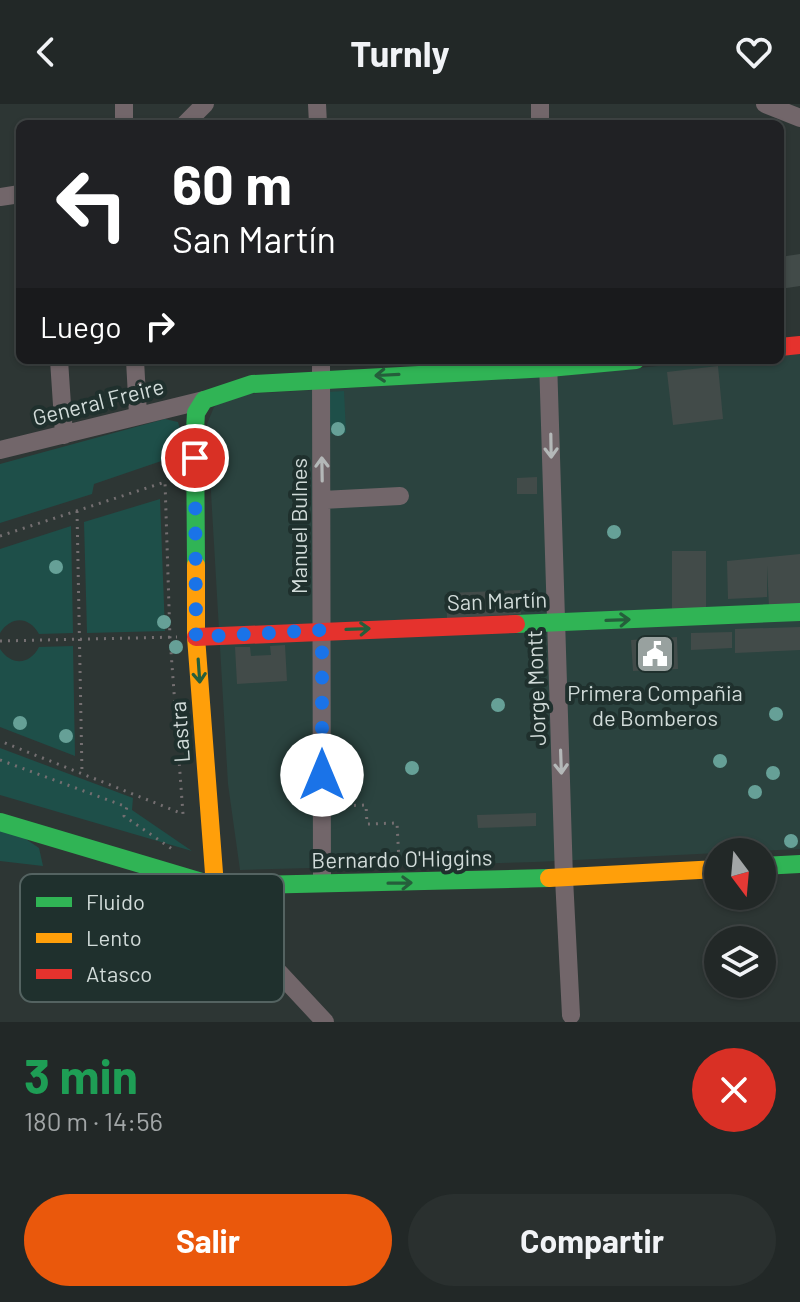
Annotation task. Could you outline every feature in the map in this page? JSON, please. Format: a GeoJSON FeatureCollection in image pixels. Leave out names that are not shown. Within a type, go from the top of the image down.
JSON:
{"type":"FeatureCollection","features":[{"type":"Feature","properties":{"kind":"main road","name":"General Freire"},"geometry":{"type":"LineString","coordinates":[[204,400],[252,384],[321,369],[549,364]]}},
{"type":"Feature","properties":{"kind":"main road","name":"Lastra"},"geometry":{"type":"LineString","coordinates":[[204,400],[196,413],[195,430],[196,637],[214,874]]}},
{"type":"Feature","properties":{"kind":"main road","name":"San Martín"},"geometry":{"type":"LineString","coordinates":[[196,637],[800,612]]}},
{"type":"Feature","properties":{"kind":"main road","name":"Bernardo O'Higgins"},"geometry":{"type":"LineString","coordinates":[[0,822],[175,874]]}},
{"type":"Feature","properties":{"kind":"main road"},"geometry":{"type":"LineString","coordinates":[[776,865],[800,864]]}},
{"type":"Feature","properties":{"kind":"main road","name":"Bernardo O'Higgins"},"geometry":{"type":"LineString","coordinates":[[284,884],[564,878],[704,870]]}},
{"type":"Feature","properties":{"kind":"street"},"geometry":{"type":"LineString","coordinates":[[189,120],[205,104]]}},
{"type":"Feature","properties":{"kind":"street"},"geometry":{"type":"LineString","coordinates":[[765,104],[800,118]]}},
{"type":"Feature","properties":{"kind":"street"},"geometry":{"type":"LineString","coordinates":[[59,364],[64,435]]}},
{"type":"Feature","properties":{"kind":"street"},"geometry":{"type":"LineString","coordinates":[[135,364],[138,415]]}},
{"type":"Feature","properties":{"kind":"street","name":"Jorge Montt"},"geometry":{"type":"LineString","coordinates":[[549,364],[571,1015]]}},
{"type":"Feature","properties":{"kind":"street","name":"Manuel Bulnes"},"geometry":{"type":"LineString","coordinates":[[321,369],[322,883]]}},
{"type":"Feature","properties":{"kind":"street","name":"General Freire"},"geometry":{"type":"LineString","coordinates":[[0,450],[204,400]]}},
{"type":"Feature","properties":{"kind":"street"},"geometry":{"type":"LineString","coordinates":[[322,500],[400,496]]}},
{"type":"Feature","properties":{"kind":"street","name":"Lastra"},"geometry":{"type":"LineString","coordinates":[[284,978],[325,1022]]}},
{"type":"Feature","properties":{"kind":"path"},"geometry":{"type":"LineString","coordinates":[[0,536],[165,482],[170,638],[183,814],[0,741]]}},
{"type":"Feature","properties":{"kind":"path"},"geometry":{"type":"LineString","coordinates":[[77,511],[82,773]]}},
{"type":"Feature","properties":{"kind":"path"},"geometry":{"type":"LineString","coordinates":[[0,641],[196,637]]}},
{"type":"Feature","properties":{"kind":"path"},"geometry":{"type":"LineString","coordinates":[[0,760],[127,807],[124,816],[175,851]]}},
{"type":"Feature","properties":{"kind":"path"},"geometry":{"type":"LineString","coordinates":[[322,806],[366,805],[367,824],[397,823],[399,883]]}},
{"type":"Feature","properties":{"kind":"shaded area"},"geometry":{"type":"Polygon","coordinates":[[[800,352],[800,849],[776,850],[776,838],[704,838],[704,854],[240,870],[228,784],[207,424],[214,407],[228,395],[568,375],[677,364],[784,364],[784,354],[800,352]]]}},
{"type":"Feature","properties":{"kind":"shaded area"},"geometry":{"type":"Polygon","coordinates":[[[344,391],[346,433],[331,434],[328,392],[344,391]]]}},
{"type":"Feature","properties":{"kind":"shaded area"},"geometry":{"type":"Polygon","coordinates":[[[165,419],[178,422],[181,432],[176,456],[94,484],[92,494],[0,523],[0,464],[165,419]]]}},
{"type":"Feature","properties":{"kind":"shaded area"},"geometry":{"type":"Polygon","coordinates":[[[160,499],[165,631],[87,633],[84,522],[160,499]]]}},
{"type":"Feature","properties":{"kind":"shaded area"},"geometry":{"type":"Polygon","coordinates":[[[71,526],[73,633],[39,634],[30,624],[20,620],[9,623],[0,633],[0,549],[71,526]]]}},
{"type":"Feature","properties":{"kind":"shaded area"},"geometry":{"type":"Polygon","coordinates":[[[73,646],[75,756],[0,727],[0,649],[9,658],[20,661],[31,657],[39,647],[73,646]]]}},
{"type":"Feature","properties":{"kind":"shaded area"},"geometry":{"type":"Polygon","coordinates":[[[0,748],[133,798],[132,810],[192,851],[0,795],[0,748]]]}},
{"type":"Feature","properties":{"kind":"shaded area"},"geometry":{"type":"Polygon","coordinates":[[[0,830],[17,833],[39,848],[43,866],[0,861],[0,830]]]}},
{"type":"Feature","properties":{"kind":"building"},"geometry":{"type":"Polygon","coordinates":[[[800,254],[800,286],[784,288],[784,256],[800,254]]]}},
{"type":"Feature","properties":{"kind":"building"},"geometry":{"type":"Polygon","coordinates":[[[718,366],[723,419],[673,425],[667,372],[718,366]]]}},
{"type":"Feature","properties":{"kind":"building"},"geometry":{"type":"Polygon","coordinates":[[[537,477],[537,494],[517,494],[517,478],[537,477]]]}},
{"type":"Feature","properties":{"kind":"building"},"geometry":{"type":"Polygon","coordinates":[[[672,551],[706,551],[706,610],[672,610],[672,551]]]}},
{"type":"Feature","properties":{"kind":"building"},"geometry":{"type":"Polygon","coordinates":[[[800,554],[800,606],[769,607],[767,565],[767,597],[728,599],[727,561],[800,554]]]}},
{"type":"Feature","properties":{"kind":"building"},"geometry":{"type":"Polygon","coordinates":[[[520,590],[521,614],[447,618],[446,593],[520,590]]]}},
{"type":"Feature","properties":{"kind":"building"},"geometry":{"type":"Polygon","coordinates":[[[800,627],[800,650],[735,653],[735,629],[800,627]]]}},
{"type":"Feature","properties":{"kind":"building"},"geometry":{"type":"Polygon","coordinates":[[[732,632],[732,648],[691,650],[691,633],[732,632]]]}},
{"type":"Feature","properties":{"kind":"building","name":"Primera Compañia de Bomberos"},"geometry":{"type":"Polygon","coordinates":[[[677,637],[678,669],[633,671],[631,640],[677,637]]]}},
{"type":"Feature","properties":{"kind":"building"},"geometry":{"type":"Polygon","coordinates":[[[285,645],[287,681],[237,684],[235,647],[250,647],[251,656],[271,655],[270,646],[285,645]]]}},
{"type":"Feature","properties":{"kind":"building"},"geometry":{"type":"Polygon","coordinates":[[[536,813],[536,826],[478,828],[477,815],[536,813]]]}},
{"type":"Feature","properties":{"kind":"traffic: fast"},"geometry":{"type":"LineString","coordinates":[[196,565],[195,430],[196,413],[204,400],[252,384],[592,364]]}},
{"type":"Feature","properties":{"kind":"traffic: fast"},"geometry":{"type":"LineString","coordinates":[[516,624],[800,612]]}},
{"type":"Feature","properties":{"kind":"traffic: fast"},"geometry":{"type":"LineString","coordinates":[[0,822],[175,874]]}},
{"type":"Feature","properties":{"kind":"traffic: fast"},"geometry":{"type":"LineString","coordinates":[[776,865],[800,864]]}},
{"type":"Feature","properties":{"kind":"traffic: fast"},"geometry":{"type":"LineString","coordinates":[[284,884],[549,878]]}},
{"type":"Feature","properties":{"kind":"traffic: slow"},"geometry":{"type":"LineString","coordinates":[[196,565],[196,637],[214,874]]}},
{"type":"Feature","properties":{"kind":"traffic: slow"},"geometry":{"type":"LineString","coordinates":[[549,878],[704,870]]}},
{"type":"Feature","properties":{"kind":"traffic: jam"},"geometry":{"type":"LineString","coordinates":[[784,347],[800,345]]}},
{"type":"Feature","properties":{"kind":"traffic: jam"},"geometry":{"type":"LineString","coordinates":[[196,637],[516,624]]}},
{"type":"Feature","properties":{"kind":"place","name":"Primera Compañia de Bomberos"},"geometry":{"type":"Point","coordinates":[655,654]}},
{"type":"Feature","properties":{"kind":"route"},"geometry":{"type":"LineString","coordinates":[[195,458],[196,637],[322,630],[322,775]]}}]}
